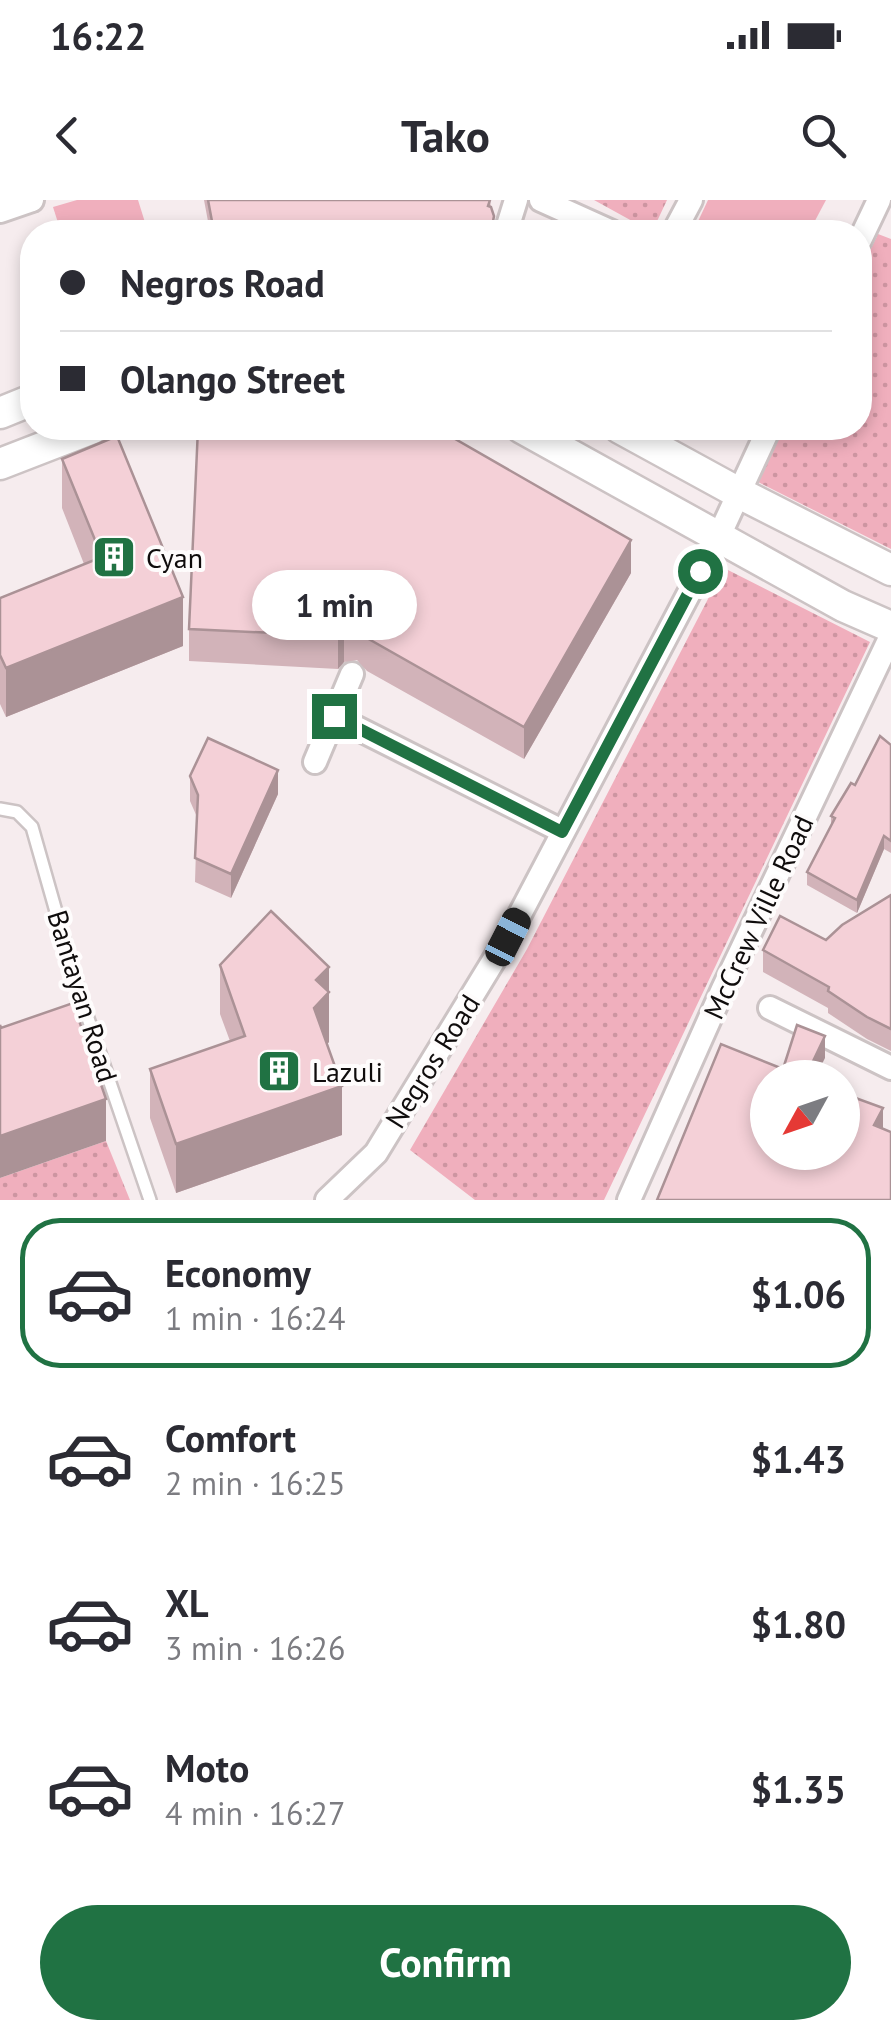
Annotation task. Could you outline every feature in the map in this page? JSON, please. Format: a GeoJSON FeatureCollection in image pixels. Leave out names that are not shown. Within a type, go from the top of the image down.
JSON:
{"type":"FeatureCollection","features":[{"type":"Feature","properties":{"kind":"main road"},"geometry":{"type":"LineString","coordinates":[[0,464],[61,440]]}},
{"type":"Feature","properties":{"kind":"main road"},"geometry":{"type":"LineString","coordinates":[[543,440],[843,606],[891,626]]}},
{"type":"Feature","properties":{"kind":"main road"},"geometry":{"type":"LineString","coordinates":[[642,440],[891,570]]}},
{"type":"Feature","properties":{"kind":"street"},"geometry":{"type":"LineString","coordinates":[[0,211],[32,200]]}},
{"type":"Feature","properties":{"kind":"street"},"geometry":{"type":"LineString","coordinates":[[541,200],[585,220]]}},
{"type":"Feature","properties":{"kind":"street","name":"Negros Road"},"geometry":{"type":"LineString","coordinates":[[327,1200],[376,1153],[508,937],[718,538],[762,440]]}},
{"type":"Feature","properties":{"kind":"street","name":"McCrew Ville Road"},"geometry":{"type":"LineString","coordinates":[[630,1200],[723,989],[891,636]]}},
{"type":"Feature","properties":{"kind":"street"},"geometry":{"type":"LineString","coordinates":[[315,762],[352,674]]}},
{"type":"Feature","properties":{"kind":"street"},"geometry":{"type":"LineString","coordinates":[[334,716],[562,832]]}},
{"type":"Feature","properties":{"kind":"street"},"geometry":{"type":"LineString","coordinates":[[770,1008],[891,1068]]}},
{"type":"Feature","properties":{"kind":"lane","name":"Bantayan Road"},"geometry":{"type":"LineString","coordinates":[[0,809],[17,812],[32,827],[78,989],[150,1200]]}},
{"type":"Feature","properties":{"kind":"shaded area"},"geometry":{"type":"Polygon","coordinates":[[[77,200],[138,200],[144,220],[57,220],[53,207],[77,200]]]}},
{"type":"Feature","properties":{"kind":"shaded area"},"geometry":{"type":"Polygon","coordinates":[[[594,200],[667,200],[658,220],[630,220],[594,200]]]}},
{"type":"Feature","properties":{"kind":"shaded area"},"geometry":{"type":"Polygon","coordinates":[[[708,200],[826,200],[815,220],[699,220],[708,200]]]}},
{"type":"Feature","properties":{"kind":"shaded area"},"geometry":{"type":"Polygon","coordinates":[[[878,234],[891,239],[891,549],[756,481],[777,440],[872,440],[872,246],[878,234]]]}},
{"type":"Feature","properties":{"kind":"shaded area"},"geometry":{"type":"Polygon","coordinates":[[[724,568],[870,642],[604,1200],[475,1200],[410,1150],[527,949],[724,568]]]}},
{"type":"Feature","properties":{"kind":"shaded area"},"geometry":{"type":"Polygon","coordinates":[[[106,1141],[130,1200],[0,1200],[0,1178],[106,1141]]]}},
{"type":"Feature","properties":{"kind":"building"},"geometry":{"type":"Polygon","coordinates":[[[208,200],[490,200],[488,206],[494,216],[493,220],[212,220],[208,200]]]}},
{"type":"Feature","properties":{"kind":"building"},"geometry":{"type":"Polygon","coordinates":[[[107,440],[119,440],[183,597],[6,668],[0,655],[0,598],[102,557],[62,459],[107,440]]]}},
{"type":"Feature","properties":{"kind":"building"},"geometry":{"type":"Polygon","coordinates":[[[197,440],[457,440],[631,540],[524,727],[367,638],[357,627],[344,629],[338,636],[189,629],[197,440]]]}},
{"type":"Feature","properties":{"kind":"building"},"geometry":{"type":"Polygon","coordinates":[[[880,736],[891,745],[891,841],[884,836],[857,900],[807,872],[835,818],[831,816],[851,783],[855,785],[880,736]]]}},
{"type":"Feature","properties":{"kind":"building"},"geometry":{"type":"Polygon","coordinates":[[[208,738],[278,770],[231,874],[195,858],[198,795],[190,776],[208,738]]]}},
{"type":"Feature","properties":{"kind":"building"},"geometry":{"type":"Polygon","coordinates":[[[891,895],[891,1029],[828,991],[829,987],[763,950],[780,916],[826,940],[842,925],[891,895]]]}},
{"type":"Feature","properties":{"kind":"building"},"geometry":{"type":"Polygon","coordinates":[[[271,911],[329,967],[316,980],[329,992],[314,1008],[342,1086],[176,1144],[150,1069],[245,1036],[220,965],[271,911]]]}},
{"type":"Feature","properties":{"kind":"building"},"geometry":{"type":"Polygon","coordinates":[[[73,1003],[106,1099],[0,1136],[0,1025],[1,1028],[73,1003]]]}},
{"type":"Feature","properties":{"kind":"building"},"geometry":{"type":"Polygon","coordinates":[[[797,1025],[825,1036],[814,1060],[786,1060],[797,1025]]]}},
{"type":"Feature","properties":{"kind":"building"},"geometry":{"type":"Polygon","coordinates":[[[721,1044],[761,1060],[750,1060],[750,1170],[860,1170],[860,1100],[883,1108],[874,1125],[891,1132],[891,1200],[657,1200],[721,1044]]]}},
{"type":"Feature","properties":{"kind":"place","name":"Cyan"},"geometry":{"type":"Point","coordinates":[114,557]}},
{"type":"Feature","properties":{"kind":"place","name":"Lazuli"},"geometry":{"type":"Point","coordinates":[279,1071]}},
{"type":"Feature","properties":{"kind":"route"},"geometry":{"type":"LineString","coordinates":[[334,716],[562,832],[700,571]]}}]}
